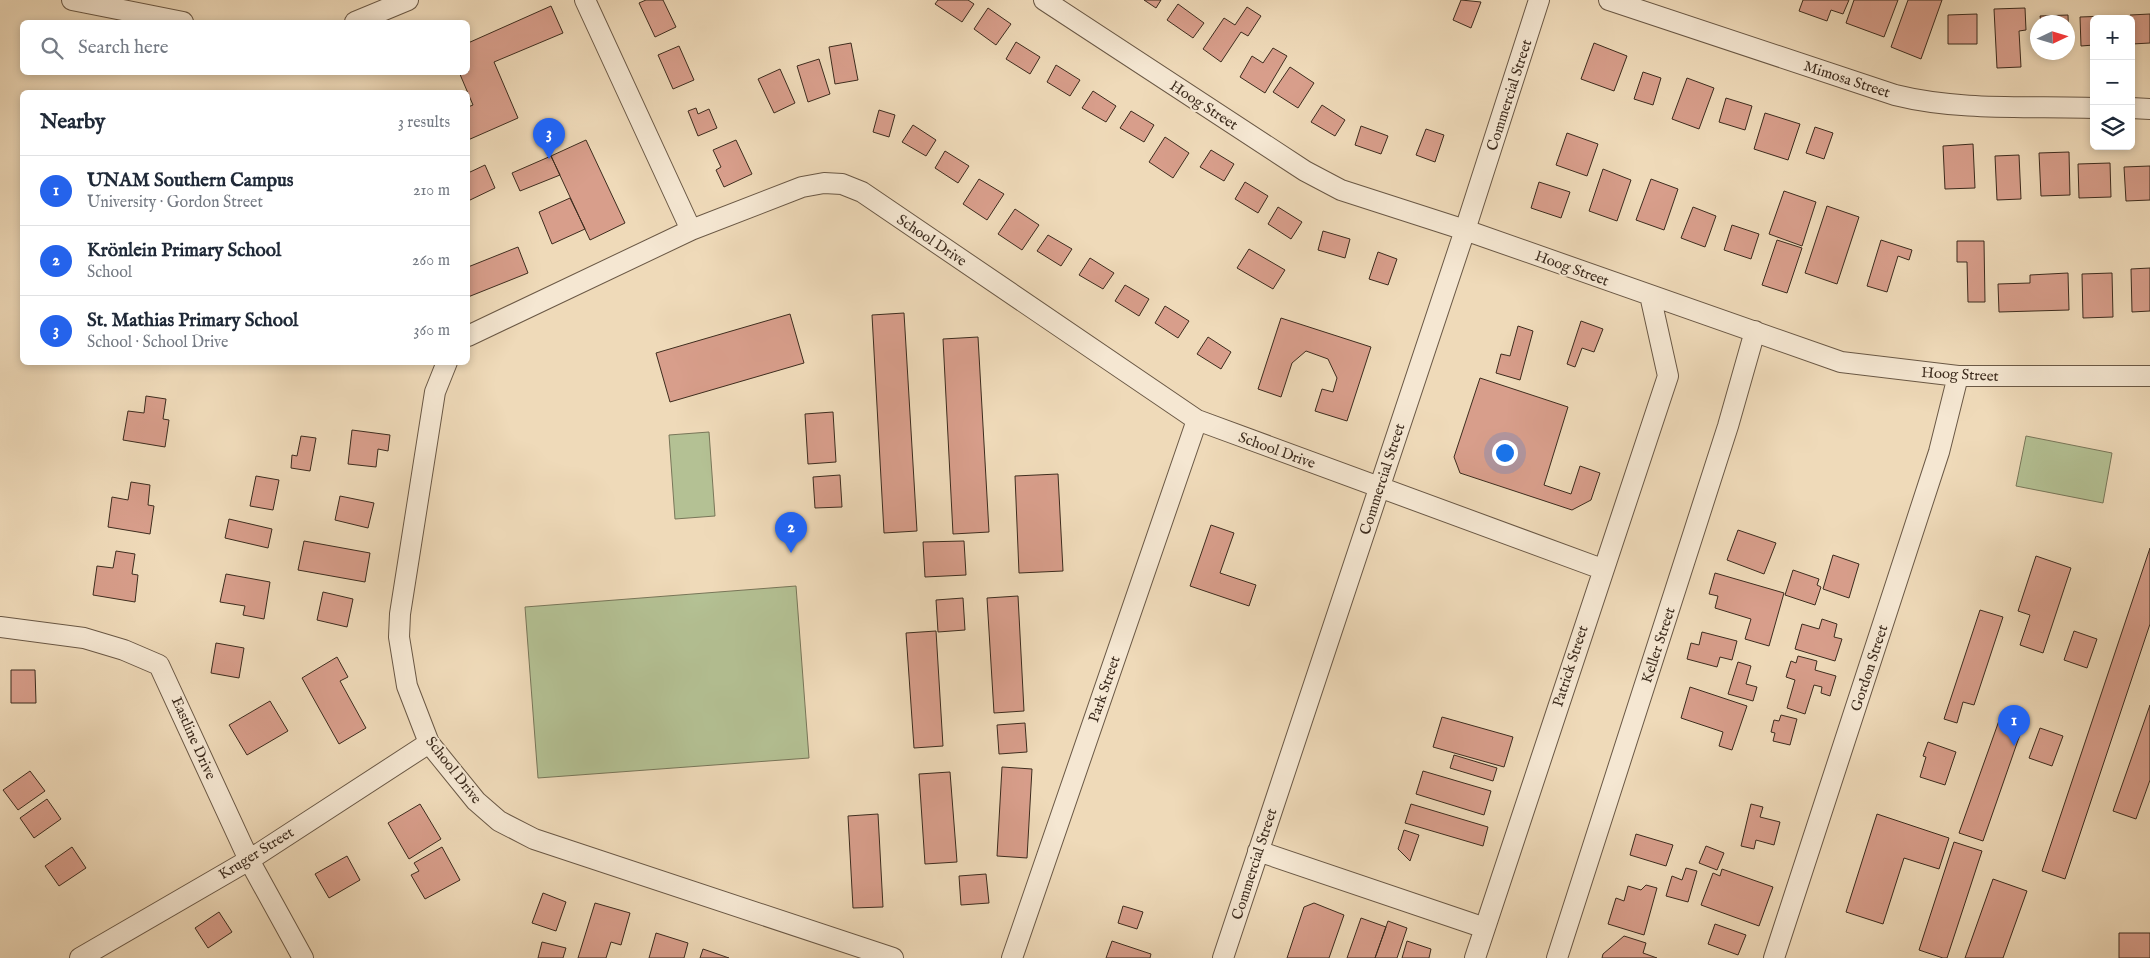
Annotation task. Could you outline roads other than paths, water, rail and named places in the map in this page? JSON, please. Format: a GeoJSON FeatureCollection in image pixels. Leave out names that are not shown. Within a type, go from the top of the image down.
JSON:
{"type":"FeatureCollection","features":[{"type":"Feature","properties":{"kind":"street"},"geometry":{"type":"LineString","coordinates":[[72,0],[173,20]]}},
{"type":"Feature","properties":{"kind":"street"},"geometry":{"type":"LineString","coordinates":[[360,20],[408,0]]}},
{"type":"Feature","properties":{"kind":"street"},"geometry":{"type":"LineString","coordinates":[[585,0],[691,230]]}},
{"type":"Feature","properties":{"kind":"street","name":"Hoog Street"},"geometry":{"type":"LineString","coordinates":[[1044,0],[1305,171],[1341,190],[1465,230],[1841,362],[1958,376],[2150,376]]}},
{"type":"Feature","properties":{"kind":"street","name":"Commercial Street"},"geometry":{"type":"LineString","coordinates":[[1223,958],[1465,230],[1539,0]]}},
{"type":"Feature","properties":{"kind":"street","name":"Mimosa Street"},"geometry":{"type":"LineString","coordinates":[[1609,0],[1894,95],[1921,102],[2090,108]]}},
{"type":"Feature","properties":{"kind":"street"},"geometry":{"type":"LineString","coordinates":[[2135,108],[2150,109]]}},
{"type":"Feature","properties":{"kind":"street","name":"School Drive"},"geometry":{"type":"LineString","coordinates":[[470,335],[691,230],[802,187],[824,183],[842,184],[862,192],[1196,420],[1602,569]]}},
{"type":"Feature","properties":{"kind":"street","name":"Patrick Street"},"geometry":{"type":"LineString","coordinates":[[1475,958],[1602,569],[1668,376],[1650,296]]}},
{"type":"Feature","properties":{"kind":"street","name":"Keller Street"},"geometry":{"type":"LineString","coordinates":[[1557,958],[1728,426],[1755,331]]}},
{"type":"Feature","properties":{"kind":"street","name":"School Drive"},"geometry":{"type":"LineString","coordinates":[[446,365],[435,392],[400,614],[399,637],[407,686],[429,743],[476,801],[498,821],[518,832],[534,839],[894,958]]}},
{"type":"Feature","properties":{"kind":"street","name":"Gordon Street"},"geometry":{"type":"LineString","coordinates":[[1774,958],[1939,452],[1958,376]]}},
{"type":"Feature","properties":{"kind":"street","name":"Park Street"},"geometry":{"type":"LineString","coordinates":[[1012,958],[1196,420]]}},
{"type":"Feature","properties":{"kind":"street","name":"Eastline Drive"},"geometry":{"type":"LineString","coordinates":[[0,627],[84,638],[124,650],[159,665],[249,860],[303,958]]}},
{"type":"Feature","properties":{"kind":"street","name":"Kruger Street"},"geometry":{"type":"LineString","coordinates":[[80,958],[249,860],[429,743]]}},
{"type":"Feature","properties":{"kind":"street"},"geometry":{"type":"LineString","coordinates":[[1258,851],[1485,928]]}},
{"type":"Feature","properties":{"kind":"place","name":"St. Mathias Primary School"},"geometry":{"type":"Point","coordinates":[549,159]}},
{"type":"Feature","properties":{"kind":"place","name":"Krönlein Primary School"},"geometry":{"type":"Point","coordinates":[791,553]}},
{"type":"Feature","properties":{"kind":"place","name":"UNAM Southern Campus"},"geometry":{"type":"Point","coordinates":[2014,746]}}]}
